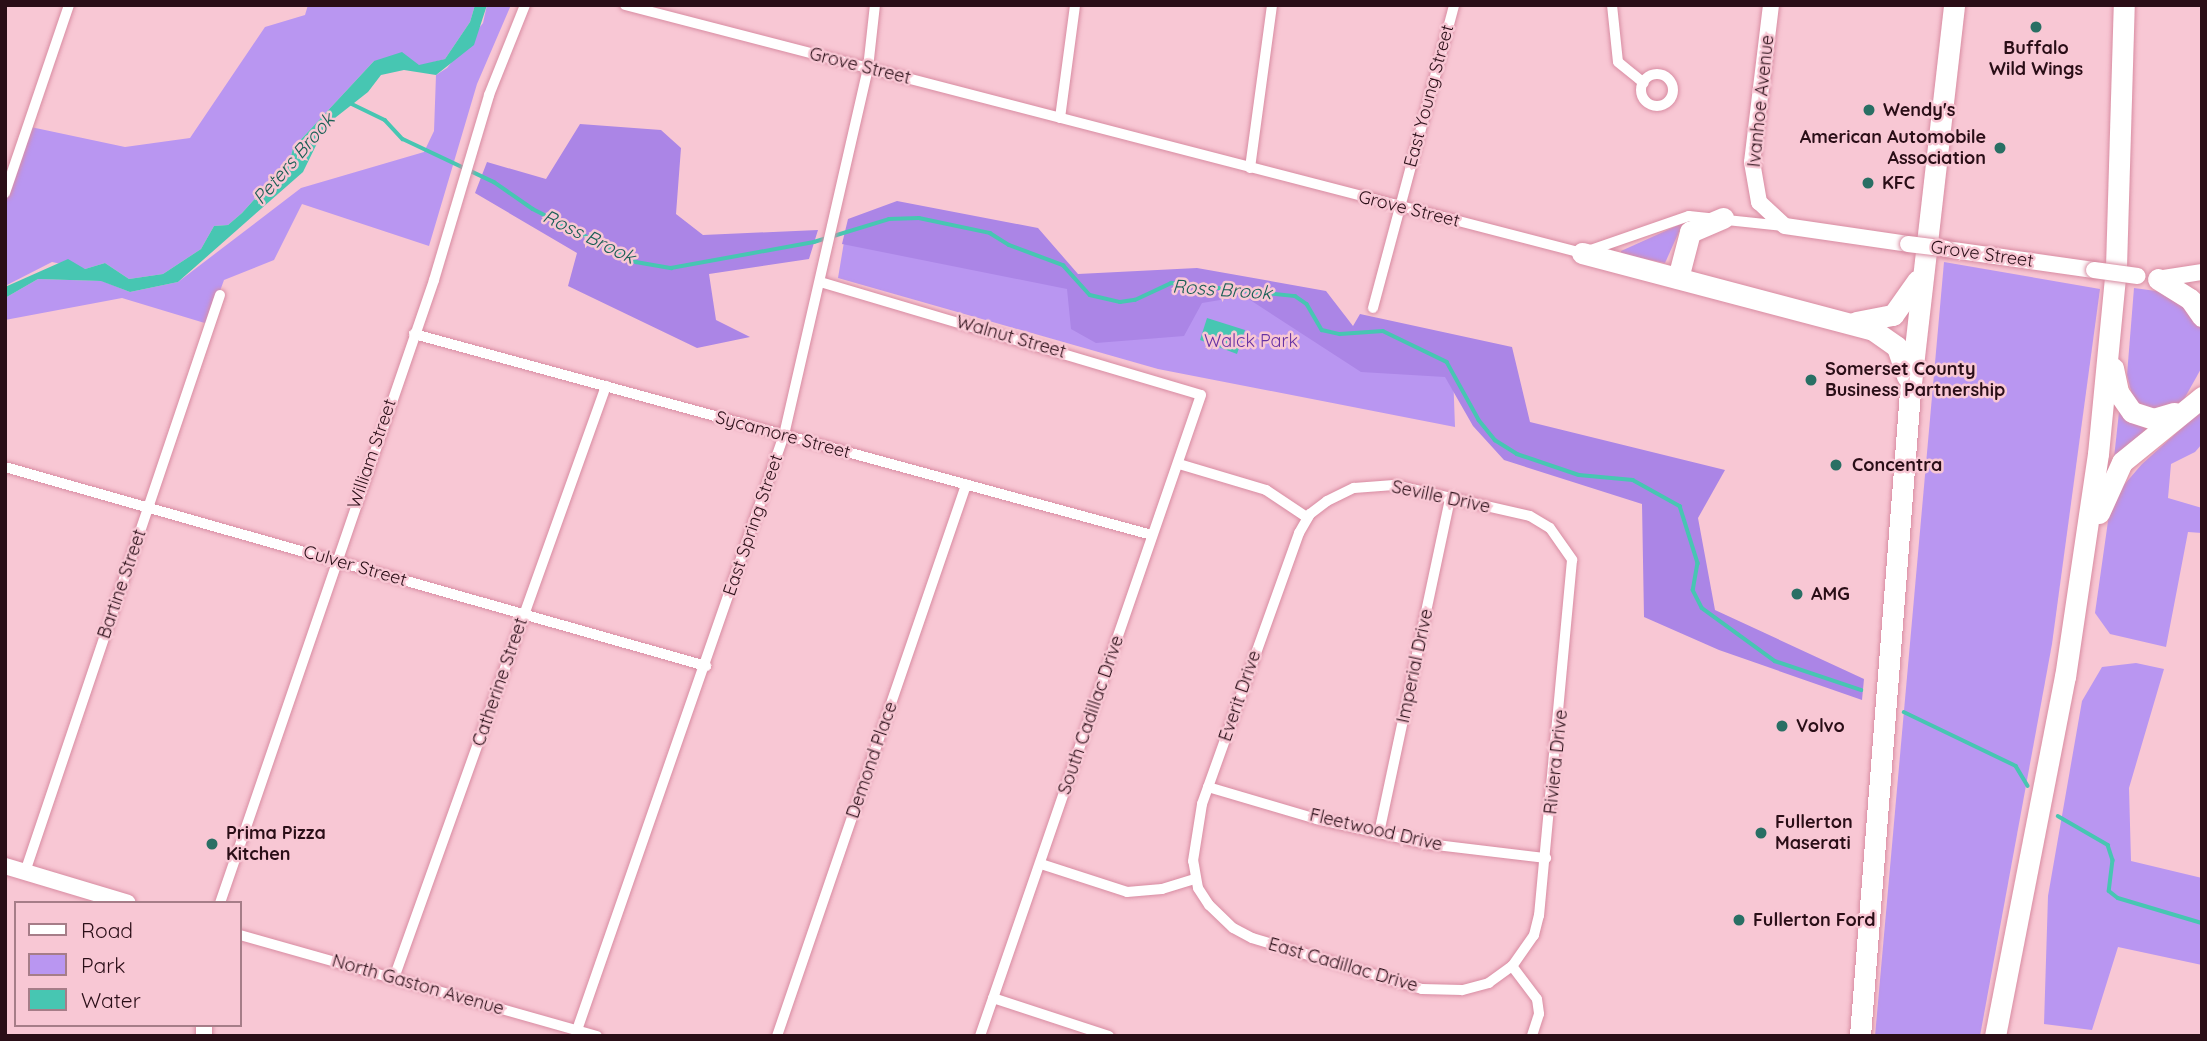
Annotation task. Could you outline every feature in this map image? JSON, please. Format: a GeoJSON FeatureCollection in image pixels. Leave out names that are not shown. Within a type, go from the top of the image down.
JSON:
{"type":"FeatureCollection","features":[{"type":"Feature","properties":{"kind":"highway"},"geometry":{"type":"LineString","coordinates":[[1860,1036],[1910,392],[1955,5]]}},
{"type":"Feature","properties":{"kind":"highway"},"geometry":{"type":"LineString","coordinates":[[1995,1036],[2080,583],[2109,351],[2123,142],[2125,8]]}},
{"type":"Feature","properties":{"kind":"highway"},"geometry":{"type":"LineString","coordinates":[[1678,278],[1690,232],[1723,218]]}},
{"type":"Feature","properties":{"kind":"highway"},"geometry":{"type":"LineString","coordinates":[[1582,253],[1851,322],[1892,341],[1901,354],[1910,392]]}},
{"type":"Feature","properties":{"kind":"highway"},"geometry":{"type":"LineString","coordinates":[[1851,322],[1893,315],[1922,273]]}},
{"type":"Feature","properties":{"kind":"highway"},"geometry":{"type":"LineString","coordinates":[[2148,278],[2190,299],[2202,316]]}},
{"type":"Feature","properties":{"kind":"highway"},"geometry":{"type":"LineString","coordinates":[[2109,351],[2118,392],[2132,412],[2142,418],[2153,419],[2175,412],[2202,384]]}},
{"type":"Feature","properties":{"kind":"highway"},"geometry":{"type":"LineString","coordinates":[[2080,583],[2101,506],[2122,462],[2202,397]]}},
{"type":"Feature","properties":{"kind":"street"},"geometry":{"type":"LineString","coordinates":[[5,193],[69,5]]}},
{"type":"Feature","properties":{"kind":"street","name":"William Street"},"geometry":{"type":"LineString","coordinates":[[221,901],[334,559],[414,334],[489,94],[525,5]]}},
{"type":"Feature","properties":{"kind":"street","name":"Grove Street"},"geometry":{"type":"LineString","coordinates":[[625,5],[1582,253],[1631,239],[1678,218],[1723,218],[2148,278],[2202,272]]}},
{"type":"Feature","properties":{"kind":"street","name":"East Spring Street"},"geometry":{"type":"LineString","coordinates":[[577,1030],[706,666],[784,435],[868,68],[876,5]]}},
{"type":"Feature","properties":{"kind":"street"},"geometry":{"type":"LineString","coordinates":[[1060,118],[1075,5]]}},
{"type":"Feature","properties":{"kind":"street"},"geometry":{"type":"LineString","coordinates":[[1250,168],[1272,5]]}},
{"type":"Feature","properties":{"kind":"street","name":"East Young Street"},"geometry":{"type":"LineString","coordinates":[[1373,308],[1454,5]]}},
{"type":"Feature","properties":{"kind":"street"},"geometry":{"type":"LineString","coordinates":[[1612,5],[1618,62],[1644,83]]}},
{"type":"Feature","properties":{"kind":"street","name":"Ivanhoe Avenue"},"geometry":{"type":"LineString","coordinates":[[1771,5],[1755,135],[1754,186],[1759,202],[1785,226]]}},
{"type":"Feature","properties":{"kind":"street","name":"Walnut Street"},"geometry":{"type":"LineString","coordinates":[[820,282],[1201,395]]}},
{"type":"Feature","properties":{"kind":"street","name":"Bartine Street"},"geometry":{"type":"LineString","coordinates":[[26,872],[220,295]]}},
{"type":"Feature","properties":{"kind":"street","name":"Sycamore Street"},"geometry":{"type":"LineString","coordinates":[[414,334],[1152,535]]}},
{"type":"Feature","properties":{"kind":"street","name":"Catherine Street"},"geometry":{"type":"LineString","coordinates":[[394,978],[606,386]]}},
{"type":"Feature","properties":{"kind":"street","name":"South Cadillac Drive"},"geometry":{"type":"LineString","coordinates":[[980,1036],[1201,395]]}},
{"type":"Feature","properties":{"kind":"street"},"geometry":{"type":"LineString","coordinates":[[1179,464],[1266,489],[1308,517]]}},
{"type":"Feature","properties":{"kind":"street","name":"Culver Street"},"geometry":{"type":"LineString","coordinates":[[5,467],[706,666]]}},
{"type":"Feature","properties":{"kind":"street","name":"Demond Place"},"geometry":{"type":"LineString","coordinates":[[777,1036],[966,485]]}},
{"type":"Feature","properties":{"kind":"street","name":"Seville Drive"},"geometry":{"type":"LineString","coordinates":[[1308,517],[1327,501],[1371,485],[1394,485],[1530,516],[1550,528],[1568,551]]}},
{"type":"Feature","properties":{"kind":"street","name":"Imperial Drive"},"geometry":{"type":"LineString","coordinates":[[1379,833],[1450,498]]}},
{"type":"Feature","properties":{"kind":"street","name":"Everit Drive"},"geometry":{"type":"LineString","coordinates":[[1195,879],[1194,831],[1284,570],[1308,517]]}},
{"type":"Feature","properties":{"kind":"street","name":"Riviera Drive"},"geometry":{"type":"LineString","coordinates":[[1512,966],[1534,935],[1546,858],[1572,583],[1568,551]]}},
{"type":"Feature","properties":{"kind":"street","name":"Fleetwood Drive"},"geometry":{"type":"LineString","coordinates":[[1208,787],[1379,833],[1546,858]]}},
{"type":"Feature","properties":{"kind":"street"},"geometry":{"type":"LineString","coordinates":[[1041,864],[1127,892],[1162,889],[1195,879]]}},
{"type":"Feature","properties":{"kind":"street"},"geometry":{"type":"LineString","coordinates":[[5,866],[121,901]]}},
{"type":"Feature","properties":{"kind":"street","name":"East Cadillac Drive"},"geometry":{"type":"LineString","coordinates":[[1195,879],[1209,905],[1233,928],[1384,979],[1422,989],[1462,990],[1489,983],[1512,966]]}},
{"type":"Feature","properties":{"kind":"street","name":"North Gaston Avenue"},"geometry":{"type":"LineString","coordinates":[[242,936],[597,1036]]}},
{"type":"Feature","properties":{"kind":"street"},"geometry":{"type":"LineString","coordinates":[[1512,966],[1537,999],[1539,1014],[1532,1036]]}},
{"type":"Feature","properties":{"kind":"street"},"geometry":{"type":"LineString","coordinates":[[993,999],[1109,1036]]}},
{"type":"Feature","properties":{"kind":"green space"},"geometry":{"type":"Polygon","coordinates":[[[308,5],[475,5],[470,22],[445,59],[419,66],[374,61],[293,148],[290,160],[242,213],[228,225],[214,226],[201,249],[163,274],[129,279],[105,263],[85,269],[52,262],[5,286],[5,187],[26,126],[125,147],[190,138],[265,27],[305,15],[308,5]]]}},
{"type":"Feature","properties":{"kind":"green space"},"geometry":{"type":"Polygon","coordinates":[[[487,5],[511,5],[477,84],[429,246],[302,204],[274,260],[224,280],[208,324],[122,298],[5,320],[5,298],[38,279],[102,281],[130,292],[178,282],[301,188],[424,152],[434,131],[436,75],[447,68],[483,23],[487,5]]]}},
{"type":"Feature","properties":{"kind":"green space"},"geometry":{"type":"Polygon","coordinates":[[[1683,223],[1665,263],[1621,254],[1621,251],[1683,223]]]}},
{"type":"Feature","properties":{"kind":"green space","name":"Walck Park"},"geometry":{"type":"Polygon","coordinates":[[[844,242],[1052,266],[1078,296],[1174,290],[1261,297],[1453,372],[1455,427],[1158,369],[838,278],[844,242]]]}},
{"type":"Feature","properties":{"kind":"green space"},"geometry":{"type":"Polygon","coordinates":[[[1944,262],[2100,289],[2052,644],[1980,1036],[1875,1036],[1944,262]]]}},
{"type":"Feature","properties":{"kind":"green space"},"geometry":{"type":"Polygon","coordinates":[[[2134,288],[2171,293],[2194,314],[2202,332],[2202,367],[2183,401],[2159,413],[2134,403],[2127,375],[2134,288]]]}},
{"type":"Feature","properties":{"kind":"green space"},"geometry":{"type":"Polygon","coordinates":[[[2202,410],[2202,444],[2195,452],[2171,464],[2168,498],[2202,508],[2202,533],[2188,532],[2166,647],[2110,634],[2095,613],[2111,500],[2142,464],[2202,410]]]}},
{"type":"Feature","properties":{"kind":"green space"},"geometry":{"type":"Polygon","coordinates":[[[2119,412],[2148,428],[2114,458],[2119,412]]]}},
{"type":"Feature","properties":{"kind":"green space"},"geometry":{"type":"Polygon","coordinates":[[[2136,663],[2164,669],[2129,788],[2131,861],[2202,878],[2202,965],[2118,947],[2092,1030],[2044,1024],[2048,896],[2082,701],[2102,667],[2136,663]]]}},
{"type":"Feature","properties":{"kind":"shaded area"},"geometry":{"type":"Polygon","coordinates":[[[580,124],[661,130],[681,148],[676,214],[703,235],[818,230],[809,259],[709,274],[716,320],[750,337],[697,348],[568,286],[577,253],[475,193],[487,162],[546,179],[580,124]]]}},
{"type":"Feature","properties":{"kind":"shaded area"},"geometry":{"type":"Polygon","coordinates":[[[897,201],[1038,228],[1078,274],[1197,268],[1326,291],[1353,326],[1360,314],[1512,347],[1530,422],[1725,470],[1698,518],[1715,610],[1864,679],[1862,700],[1719,650],[1644,617],[1642,504],[1504,460],[1473,426],[1445,377],[1361,372],[1244,296],[1202,303],[1184,336],[1096,343],[1071,329],[1067,289],[842,244],[848,219],[897,201]]]}},
{"type":"Feature","properties":{"kind":"water","name":"Peters Brook"},"geometry":{"type":"Polygon","coordinates":[[[475,5],[487,5],[474,45],[436,75],[404,70],[381,75],[368,92],[326,125],[303,172],[178,282],[130,292],[101,281],[38,279],[5,298],[5,287],[68,259],[85,269],[105,263],[129,279],[163,274],[201,249],[214,226],[228,225],[242,213],[290,160],[293,148],[374,61],[402,52],[419,65],[445,59],[470,22],[475,5]]]}},
{"type":"Feature","properties":{"kind":"water"},"geometry":{"type":"Polygon","coordinates":[[[1207,318],[1245,330],[1237,354],[1200,340],[1207,318]]]}},
{"type":"Feature","properties":{"kind":"waterway","name":"Ross Brook"},"geometry":{"type":"LineString","coordinates":[[350,103],[385,120],[403,139],[494,182],[533,209],[636,262],[671,268],[814,242],[889,219],[919,218],[990,233],[1009,245],[1063,265],[1090,295],[1120,302],[1135,300],[1171,283],[1295,296],[1307,304],[1322,330],[1340,334],[1383,331],[1447,362],[1479,420],[1495,440],[1517,454],[1579,475],[1633,480],[1680,506],[1698,563],[1693,590],[1702,608],[1775,661],[1861,690]]}},
{"type":"Feature","properties":{"kind":"waterway","name":"Ross Brook"},"geometry":{"type":"LineString","coordinates":[[1904,712],[2016,766],[2028,786]]}},
{"type":"Feature","properties":{"kind":"waterway","name":"Ross Brook"},"geometry":{"type":"LineString","coordinates":[[2058,816],[2108,845],[2113,860],[2109,891],[2118,898],[2202,923]]}},
{"type":"Feature","properties":{"kind":"place","name":"Buffalo Wild Wings"},"geometry":{"type":"Point","coordinates":[2036,27]}},
{"type":"Feature","properties":{"kind":"place","name":"Wendy's"},"geometry":{"type":"Point","coordinates":[1869,110]}},
{"type":"Feature","properties":{"kind":"place","name":"American Automobile Association"},"geometry":{"type":"Point","coordinates":[2000,148]}},
{"type":"Feature","properties":{"kind":"place","name":"KFC"},"geometry":{"type":"Point","coordinates":[1868,183]}},
{"type":"Feature","properties":{"kind":"place","name":"Somerset County Business Partnership"},"geometry":{"type":"Point","coordinates":[1811,380]}},
{"type":"Feature","properties":{"kind":"place","name":"Concentra"},"geometry":{"type":"Point","coordinates":[1836,465]}},
{"type":"Feature","properties":{"kind":"place","name":"AMG"},"geometry":{"type":"Point","coordinates":[1797,594]}},
{"type":"Feature","properties":{"kind":"place","name":"Volvo"},"geometry":{"type":"Point","coordinates":[1782,726]}},
{"type":"Feature","properties":{"kind":"place","name":"Fullerton Maserati"},"geometry":{"type":"Point","coordinates":[1761,833]}},
{"type":"Feature","properties":{"kind":"place","name":"Prima Pizza Kitchen"},"geometry":{"type":"Point","coordinates":[212,844]}},
{"type":"Feature","properties":{"kind":"place","name":"Fullerton Ford"},"geometry":{"type":"Point","coordinates":[1739,920]}}]}
